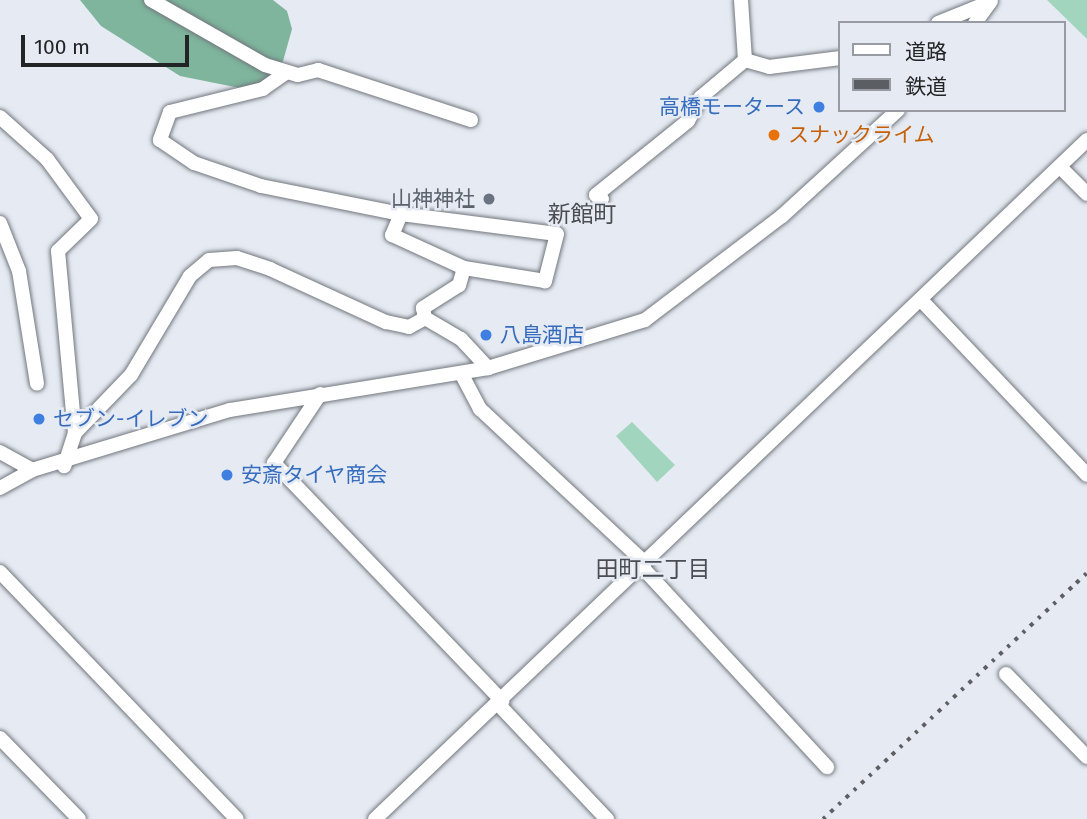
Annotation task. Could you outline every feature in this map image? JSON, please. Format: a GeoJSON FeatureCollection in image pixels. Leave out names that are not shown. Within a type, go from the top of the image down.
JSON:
{"type":"FeatureCollection","features":[{"type":"Feature","properties":{"kind":"street"},"geometry":{"type":"LineString","coordinates":[[151,0],[234,51],[287,72],[318,70],[471,120]]}},
{"type":"Feature","properties":{"kind":"street"},"geometry":{"type":"LineString","coordinates":[[741,0],[745,60]]}},
{"type":"Feature","properties":{"kind":"street"},"geometry":{"type":"LineString","coordinates":[[943,21],[991,1]]}},
{"type":"Feature","properties":{"kind":"street"},"geometry":{"type":"LineString","coordinates":[[976,21],[991,1]]}},
{"type":"Feature","properties":{"kind":"street"},"geometry":{"type":"LineString","coordinates":[[745,60],[769,67],[838,58]]}},
{"type":"Feature","properties":{"kind":"street"},"geometry":{"type":"LineString","coordinates":[[602,199],[596,195],[688,121],[701,97],[745,60]]}},
{"type":"Feature","properties":{"kind":"street"},"geometry":{"type":"LineString","coordinates":[[287,72],[263,89],[170,112],[160,140],[172,153],[235,179],[401,214],[557,234],[545,281],[464,268],[391,235],[401,214]]}},
{"type":"Feature","properties":{"kind":"street"},"geometry":{"type":"LineString","coordinates":[[0,488],[33,470],[64,466],[230,410],[488,368],[645,320],[782,216],[896,112]]}},
{"type":"Feature","properties":{"kind":"street"},"geometry":{"type":"LineString","coordinates":[[0,117],[47,159],[91,219],[58,251],[75,433],[64,466]]}},
{"type":"Feature","properties":{"kind":"street"},"geometry":{"type":"LineString","coordinates":[[375,819],[501,703],[641,563],[1087,140]]}},
{"type":"Feature","properties":{"kind":"street"},"geometry":{"type":"LineString","coordinates":[[1060,167],[1087,194]]}},
{"type":"Feature","properties":{"kind":"street"},"geometry":{"type":"LineString","coordinates":[[0,223],[19,271],[37,384]]}},
{"type":"Feature","properties":{"kind":"street"},"geometry":{"type":"LineString","coordinates":[[75,433],[131,375],[190,276],[209,260],[237,258],[270,269],[386,322],[409,327],[425,318]]}},
{"type":"Feature","properties":{"kind":"street"},"geometry":{"type":"LineString","coordinates":[[464,268],[459,285],[423,308],[425,318],[461,339],[488,368]]}},
{"type":"Feature","properties":{"kind":"street"},"geometry":{"type":"LineString","coordinates":[[921,300],[1087,475]]}},
{"type":"Feature","properties":{"kind":"street"},"geometry":{"type":"LineString","coordinates":[[461,373],[480,410],[641,563],[827,767]]}},
{"type":"Feature","properties":{"kind":"street"},"geometry":{"type":"LineString","coordinates":[[320,394],[274,463],[607,819]]}},
{"type":"Feature","properties":{"kind":"street"},"geometry":{"type":"LineString","coordinates":[[0,452],[33,470]]}},
{"type":"Feature","properties":{"kind":"street"},"geometry":{"type":"LineString","coordinates":[[0,572],[237,819]]}},
{"type":"Feature","properties":{"kind":"street"},"geometry":{"type":"LineString","coordinates":[[1006,674],[1087,757]]}},
{"type":"Feature","properties":{"kind":"street"},"geometry":{"type":"LineString","coordinates":[[0,738],[79,819]]}},
{"type":"Feature","properties":{"kind":"green space"},"geometry":{"type":"Polygon","coordinates":[[[80,0],[273,0],[287,11],[292,29],[283,61],[260,92],[180,76],[101,26],[80,0]]]}},
{"type":"Feature","properties":{"kind":"green space"},"geometry":{"type":"Polygon","coordinates":[[[1047,0],[1087,0],[1087,39],[1047,0]]]}},
{"type":"Feature","properties":{"kind":"green space"},"geometry":{"type":"Polygon","coordinates":[[[632,422],[675,465],[657,482],[616,436],[632,422]]]}},
{"type":"Feature","properties":{"kind":"railway"},"geometry":{"type":"LineString","coordinates":[[823,819],[1087,573]]}},
{"type":"Feature","properties":{"kind":"place","name":"高橋モータース"},"geometry":{"type":"Point","coordinates":[819,107]}},
{"type":"Feature","properties":{"kind":"place","name":"スナックライム"},"geometry":{"type":"Point","coordinates":[774,135]}},
{"type":"Feature","properties":{"kind":"place","name":"山神神社"},"geometry":{"type":"Point","coordinates":[489,199]}},
{"type":"Feature","properties":{"kind":"place","name":"八島酒店"},"geometry":{"type":"Point","coordinates":[486,335]}},
{"type":"Feature","properties":{"kind":"place","name":"セブン-イレブン"},"geometry":{"type":"Point","coordinates":[39,419]}},
{"type":"Feature","properties":{"kind":"place","name":"安斎タイヤ商会"},"geometry":{"type":"Point","coordinates":[227,475]}},
{"type":"Feature","properties":{"kind":"district","name":"新館町"},"geometry":{"type":"Point","coordinates":[582,214]}},
{"type":"Feature","properties":{"kind":"district","name":"田町二丁目"},"geometry":{"type":"Point","coordinates":[653,569]}}]}
